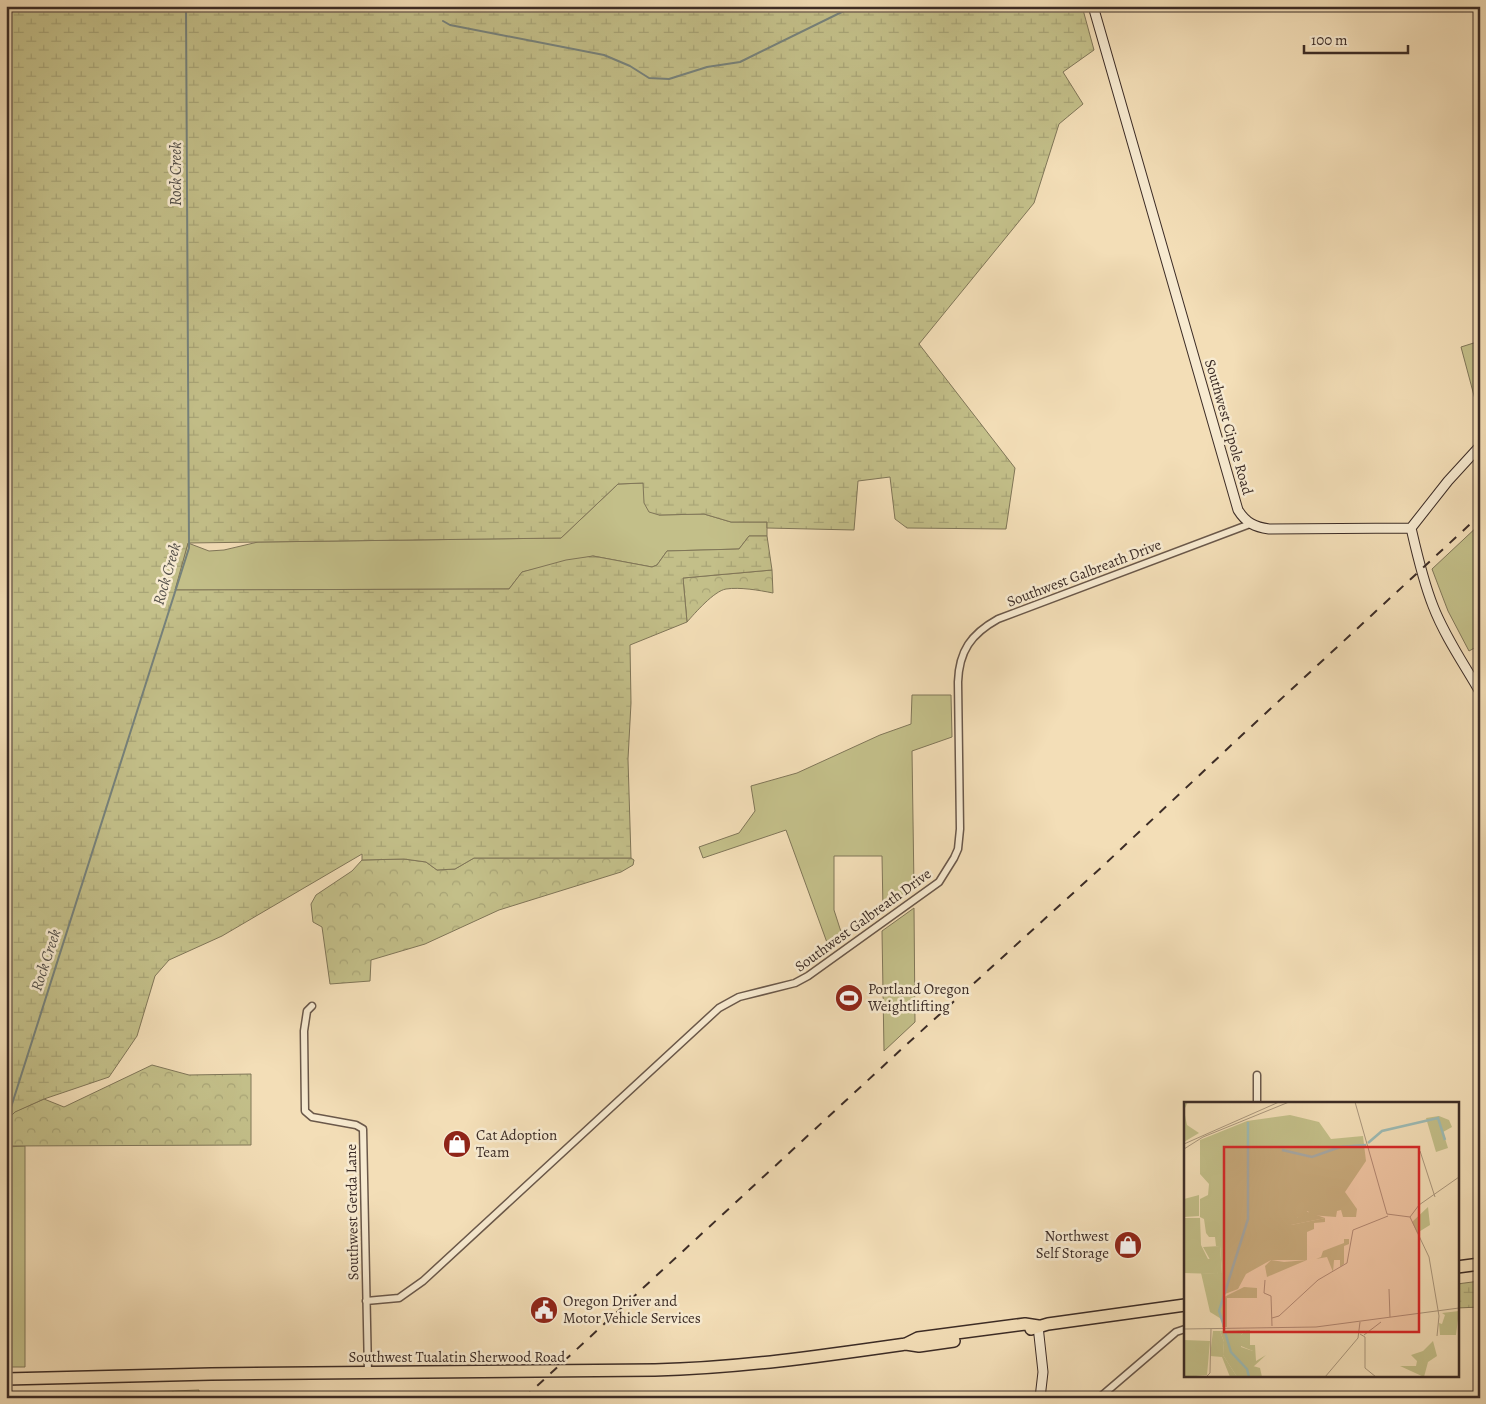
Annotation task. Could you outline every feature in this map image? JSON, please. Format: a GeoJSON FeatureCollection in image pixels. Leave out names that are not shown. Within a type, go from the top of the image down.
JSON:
{"type":"FeatureCollection","features":[{"type":"Feature","properties":{"kind":"highway"},"geometry":{"type":"LineString","coordinates":[[1458,1267],[1480,1264]]}},
{"type":"Feature","properties":{"kind":"highway","name":"Southwest Tualatin Sherwood Road"},"geometry":{"type":"LineString","coordinates":[[6,1379],[211,1374],[704,1369],[774,1362],[906,1344],[919,1346],[1027,1331],[1038,1326],[1184,1305]]}},
{"type":"Feature","properties":{"kind":"street","name":"Southwest Cipole Road"},"geometry":{"type":"LineString","coordinates":[[1093,6],[1233,496],[1240,514],[1250,524]]}},
{"type":"Feature","properties":{"kind":"street"},"geometry":{"type":"LineString","coordinates":[[1411,528],[1442,488],[1480,446]]}},
{"type":"Feature","properties":{"kind":"street"},"geometry":{"type":"LineString","coordinates":[[1250,524],[1269,530],[1411,528]]}},
{"type":"Feature","properties":{"kind":"street","name":"Southwest Galbreath Drive"},"geometry":{"type":"LineString","coordinates":[[366,1301],[400,1298],[423,1281],[719,1008],[739,997],[795,983],[808,976],[939,882],[958,849],[960,829],[960,666],[965,650],[979,631],[998,619],[1250,524]]}},
{"type":"Feature","properties":{"kind":"street"},"geometry":{"type":"LineString","coordinates":[[1411,528],[1423,576],[1434,608],[1480,692]]}},
{"type":"Feature","properties":{"kind":"street","name":"Southwest Gerda Lane"},"geometry":{"type":"LineString","coordinates":[[312,1006],[307,1011],[304,1031],[305,1111],[312,1117],[356,1125],[363,1129],[368,1373]]}},
{"type":"Feature","properties":{"kind":"street"},"geometry":{"type":"LineString","coordinates":[[1256,1075],[1257,1102]]}},
{"type":"Feature","properties":{"kind":"street"},"geometry":{"type":"LineString","coordinates":[[1038,1326],[1043,1372],[1040,1398]]}},
{"type":"Feature","properties":{"kind":"street"},"geometry":{"type":"LineString","coordinates":[[1100,1398],[1176,1332],[1184,1329]]}},
{"type":"Feature","properties":{"kind":"green space"},"geometry":{"type":"Polygon","coordinates":[[[6,6],[1082,6],[1094,50],[1063,72],[1083,104],[1059,124],[1034,203],[919,344],[1015,468],[1006,529],[907,528],[895,519],[890,477],[858,481],[854,530],[767,528],[767,522],[731,522],[704,514],[659,515],[649,512],[644,503],[643,483],[618,484],[561,538],[188,543],[175,590],[509,589],[522,572],[566,560],[593,556],[652,567],[657,565],[667,551],[739,549],[749,536],[767,536],[772,570],[683,578],[687,622],[630,645],[631,703],[628,759],[631,858],[474,858],[455,869],[437,870],[426,862],[404,859],[362,860],[362,854],[222,936],[169,960],[155,976],[137,1036],[109,1077],[44,1099],[15,1112],[6,1121],[6,6]]]}},
{"type":"Feature","properties":{"kind":"green space"},"geometry":{"type":"Polygon","coordinates":[[[1480,341],[1480,418],[1461,347],[1480,341]]]}},
{"type":"Feature","properties":{"kind":"green space"},"geometry":{"type":"Polygon","coordinates":[[[644,483],[659,515],[704,514],[731,522],[767,522],[767,536],[749,536],[739,549],[667,551],[657,565],[652,567],[593,556],[522,572],[509,589],[174,590],[188,543],[209,551],[224,550],[258,542],[561,538],[618,484],[644,483]]]}},
{"type":"Feature","properties":{"kind":"green space"},"geometry":{"type":"Polygon","coordinates":[[[1480,524],[1480,645],[1469,651],[1448,611],[1432,569],[1480,524]]]}},
{"type":"Feature","properties":{"kind":"green space"},"geometry":{"type":"Polygon","coordinates":[[[772,570],[773,593],[726,589],[710,598],[687,622],[683,578],[772,570]]]}},
{"type":"Feature","properties":{"kind":"green space"},"geometry":{"type":"Polygon","coordinates":[[[912,695],[951,695],[952,737],[912,751],[914,888],[883,911],[882,856],[834,856],[834,910],[843,938],[829,948],[786,830],[703,858],[699,847],[739,833],[755,811],[751,786],[797,773],[880,735],[911,724],[912,695]]]}},
{"type":"Feature","properties":{"kind":"green space"},"geometry":{"type":"Polygon","coordinates":[[[474,858],[631,858],[634,860],[633,865],[621,872],[499,910],[425,944],[371,960],[370,981],[330,984],[322,927],[313,922],[311,904],[316,895],[352,871],[362,860],[404,859],[426,862],[437,870],[455,869],[474,858]]]}},
{"type":"Feature","properties":{"kind":"green space"},"geometry":{"type":"Polygon","coordinates":[[[914,908],[915,1022],[884,1051],[882,931],[914,908]]]}},
{"type":"Feature","properties":{"kind":"green space"},"geometry":{"type":"Polygon","coordinates":[[[152,1065],[189,1075],[251,1074],[251,1145],[6,1146],[6,1121],[14,1112],[44,1099],[64,1107],[152,1065]]]}},
{"type":"Feature","properties":{"kind":"green space"},"geometry":{"type":"Polygon","coordinates":[[[25,1146],[25,1367],[6,1367],[6,1147],[25,1146]]]}},
{"type":"Feature","properties":{"kind":"green space"},"geometry":{"type":"Polygon","coordinates":[[[1480,1281],[1480,1307],[1458,1308],[1458,1284],[1480,1281]]]}},
{"type":"Feature","properties":{"kind":"green space"},"geometry":{"type":"Polygon","coordinates":[[[199,1390],[199,1398],[170,1398],[173,1391],[199,1390]]]}},
{"type":"Feature","properties":{"kind":"green space"},"geometry":{"type":"Polygon","coordinates":[[[173,1391],[170,1398],[6,1398],[6,1395],[173,1391]]]}},
{"type":"Feature","properties":{"kind":"waterway","name":"Rock Creek"},"geometry":{"type":"LineString","coordinates":[[6,1123],[189,548],[186,6]]}},
{"type":"Feature","properties":{"kind":"waterway"},"geometry":{"type":"LineString","coordinates":[[443,21],[450,25],[604,55],[630,66],[649,78],[669,79],[707,67],[740,62],[854,6]]}},
{"type":"Feature","properties":{"kind":"waterway"},"geometry":{"type":"LineString","coordinates":[[941,6],[969,10],[1018,6]]}},
{"type":"Feature","properties":{"kind":"waterway","name":"Rock Creek"},"geometry":{"type":"LineString","coordinates":[[6,1317],[6,1361]]}},
{"type":"Feature","properties":{"kind":"railway"},"geometry":{"type":"LineString","coordinates":[[524,1398],[1104,865],[1480,515]]}},
{"type":"Feature","properties":{"kind":"place","name":"Portland Oregon Weightlifting"},"geometry":{"type":"Point","coordinates":[849,998]}},
{"type":"Feature","properties":{"kind":"place","name":"Cat Adoption Team"},"geometry":{"type":"Point","coordinates":[457,1144]}},
{"type":"Feature","properties":{"kind":"place","name":"Northwest Self Storage"},"geometry":{"type":"Point","coordinates":[1128,1245]}},
{"type":"Feature","properties":{"kind":"place","name":"Oregon Driver and Motor Vehicle Services"},"geometry":{"type":"Point","coordinates":[544,1310]}}]}
